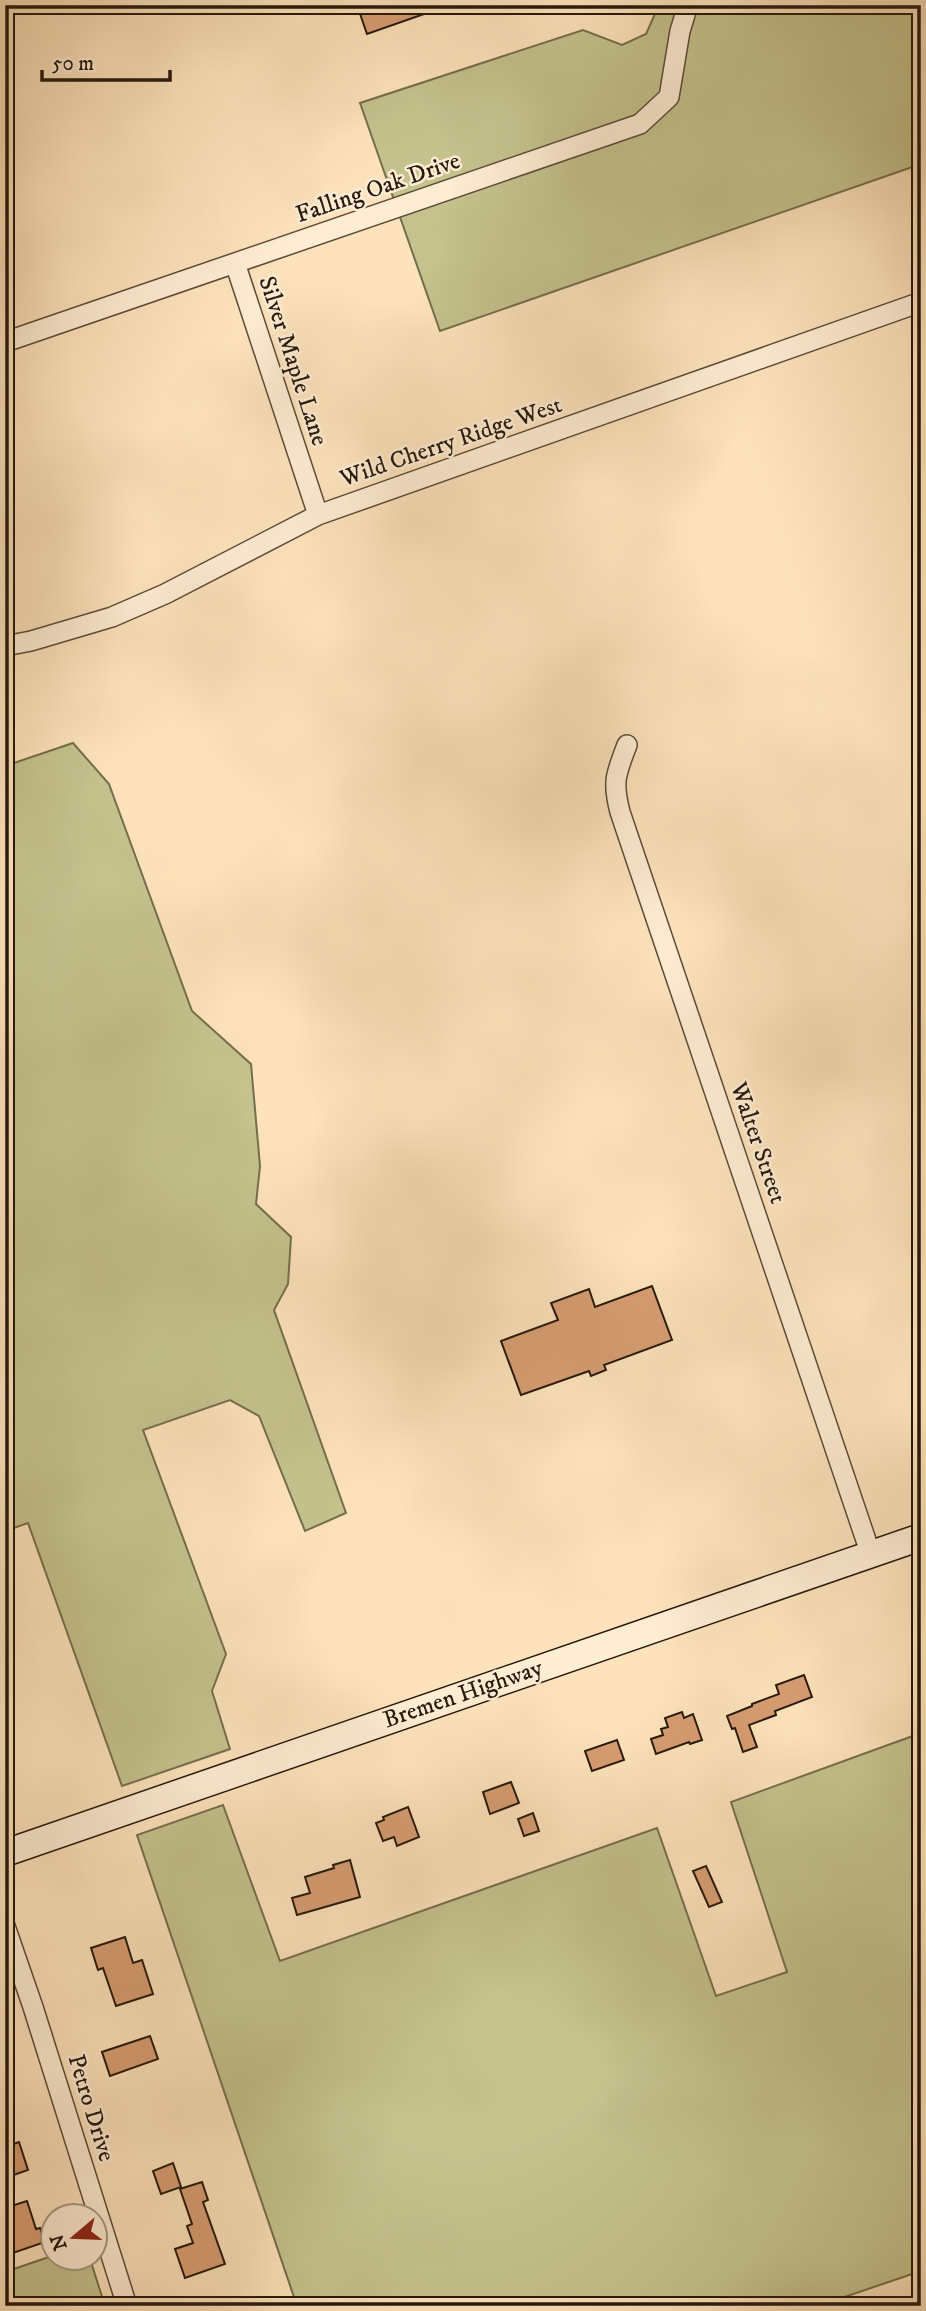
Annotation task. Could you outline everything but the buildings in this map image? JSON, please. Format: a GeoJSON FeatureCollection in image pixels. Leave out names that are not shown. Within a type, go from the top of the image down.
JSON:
{"type":"FeatureCollection","features":[{"type":"Feature","properties":{"kind":"main road","name":"Bremen Highway"},"geometry":{"type":"LineString","coordinates":[[5,1853],[921,1537]]}},
{"type":"Feature","properties":{"kind":"street","name":"Falling Oak Drive"},"geometry":{"type":"LineString","coordinates":[[5,342],[640,124],[669,97],[680,31],[688,5]]}},
{"type":"Feature","properties":{"kind":"street","name":"Silver Maple Lane"},"geometry":{"type":"LineString","coordinates":[[235,263],[318,516]]}},
{"type":"Feature","properties":{"kind":"street","name":"Wild Cherry Ridge West"},"geometry":{"type":"LineString","coordinates":[[5,646],[113,617],[165,594],[318,516],[921,302]]}},
{"type":"Feature","properties":{"kind":"street","name":"Walter Street"},"geometry":{"type":"LineString","coordinates":[[627,746],[615,779],[615,793],[620,811],[871,1555]]}},
{"type":"Feature","properties":{"kind":"street","name":"Petro Drive"},"geometry":{"type":"LineString","coordinates":[[5,1926],[41,2031],[127,2306]]}},
{"type":"Feature","properties":{"kind":"shaded area"},"geometry":{"type":"Polygon","coordinates":[[[659,5],[914,5],[921,11],[921,164],[440,331],[360,103],[583,30],[622,45],[646,34],[659,5]]]}},
{"type":"Feature","properties":{"kind":"shaded area"},"geometry":{"type":"Polygon","coordinates":[[[73,743],[109,784],[192,1011],[251,1064],[260,1166],[256,1204],[291,1237],[288,1284],[274,1310],[346,1513],[305,1531],[259,1416],[230,1400],[143,1430],[226,1654],[212,1691],[230,1749],[122,1786],[28,1523],[5,1531],[5,766],[73,743]]]}},
{"type":"Feature","properties":{"kind":"shaded area"},"geometry":{"type":"Polygon","coordinates":[[[921,1733],[921,2271],[818,2306],[297,2306],[137,1835],[223,1805],[280,1961],[657,1828],[716,1996],[787,1972],[731,1802],[921,1733]]]}},
{"type":"Feature","properties":{"kind":"shaded area"},"geometry":{"type":"Polygon","coordinates":[[[38,2261],[38,2272],[94,2272],[105,2306],[5,2306],[5,2272],[38,2261]]]}}]}
